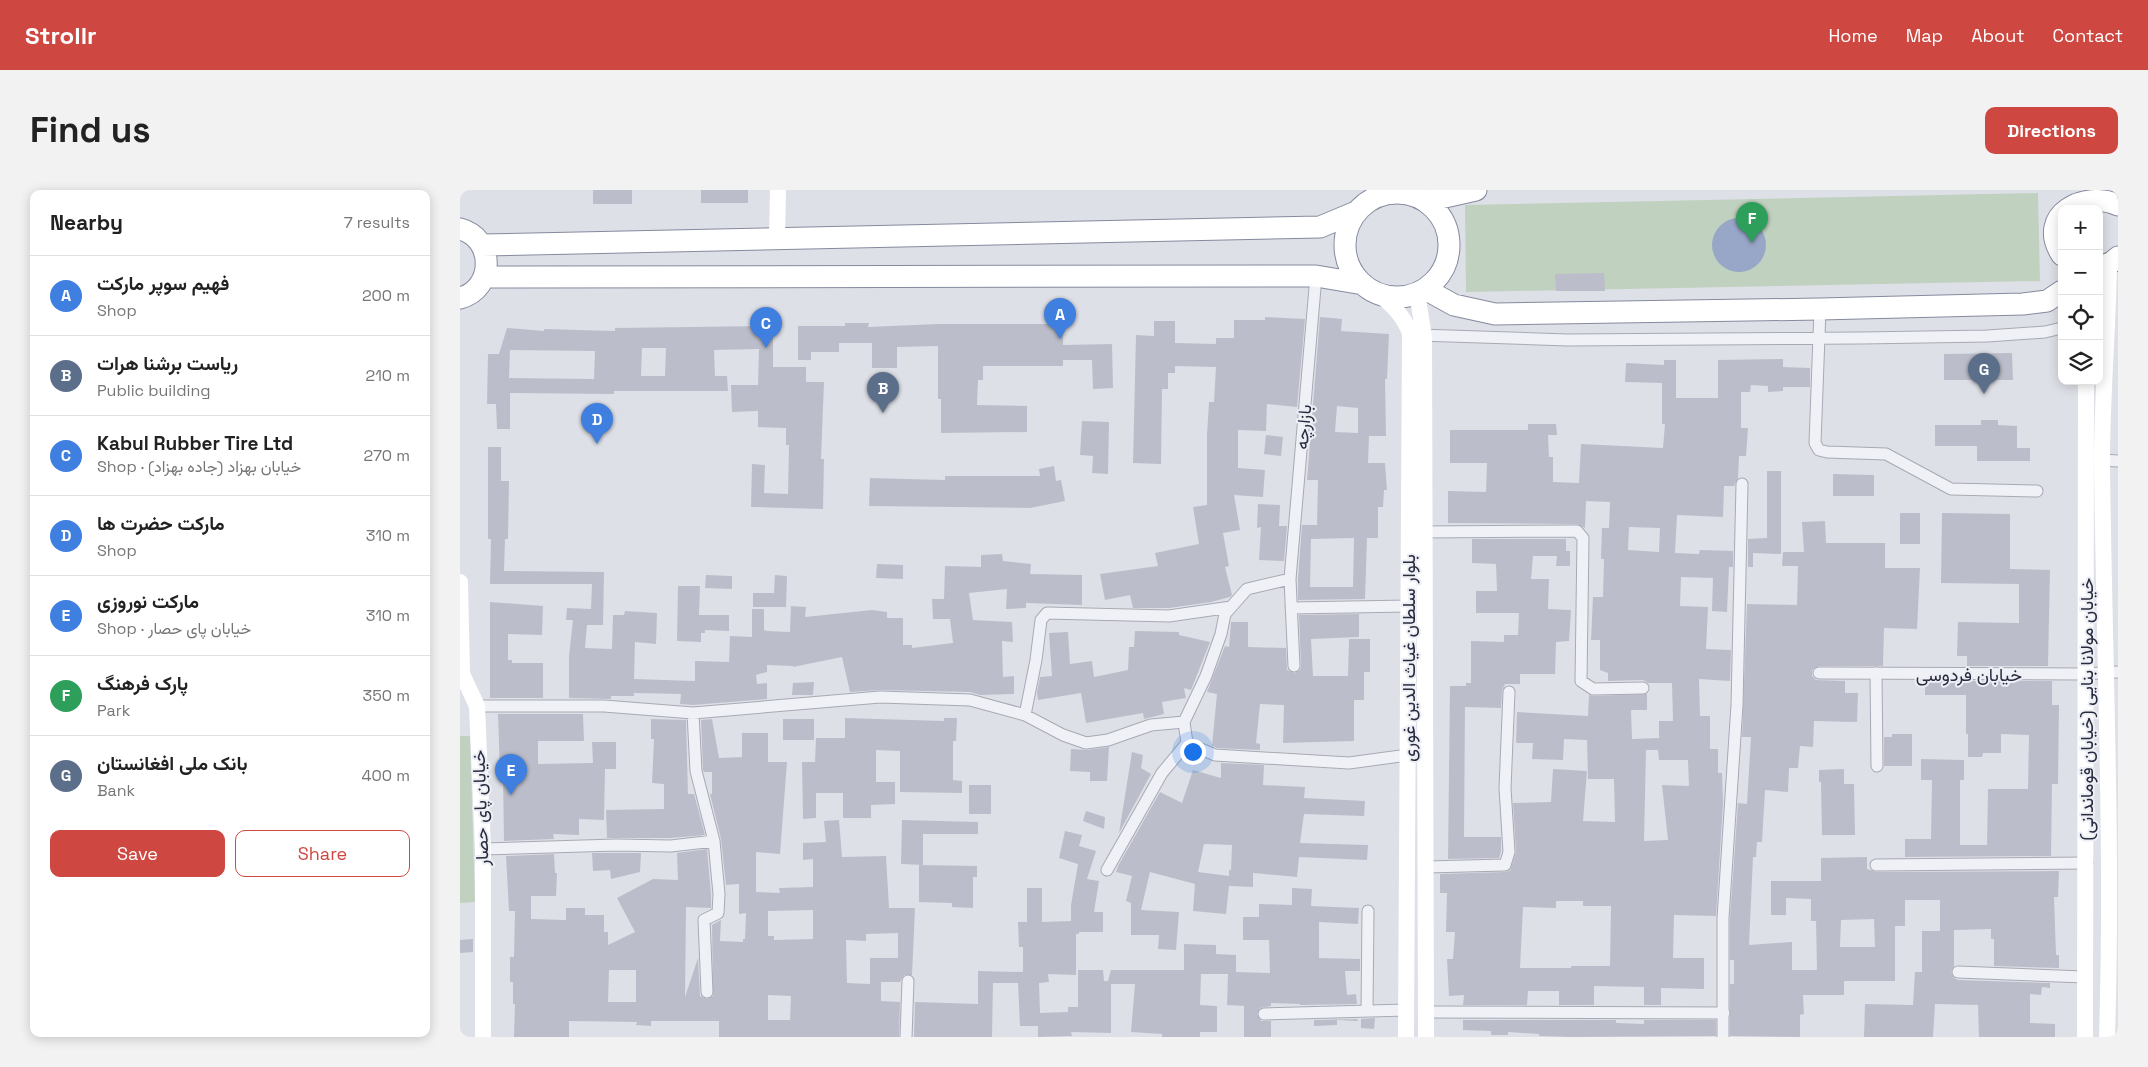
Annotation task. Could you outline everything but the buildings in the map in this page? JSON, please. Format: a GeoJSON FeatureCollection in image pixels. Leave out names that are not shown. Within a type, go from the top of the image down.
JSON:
{"type":"FeatureCollection","features":[{"type":"Feature","properties":{"kind":"highway"},"geometry":{"type":"LineString","coordinates":[[482,245],[1320,227],[1384,194],[1399,192],[1419,195],[1476,190]]}},
{"type":"Feature","properties":{"kind":"highway"},"geometry":{"type":"LineString","coordinates":[[484,277],[1316,276],[1369,288],[1389,297],[1403,297],[1421,291],[1438,278],[1447,263],[1450,246],[1448,229],[1440,213],[1419,195]]}},
{"type":"Feature","properties":{"kind":"highway"},"geometry":{"type":"LineString","coordinates":[[2059,250],[2053,236],[2053,225],[2062,206],[2100,197]]}},
{"type":"Feature","properties":{"kind":"highway"},"geometry":{"type":"LineString","coordinates":[[1369,288],[1352,272],[1346,257],[1345,241],[1348,226],[1371,200]]}},
{"type":"Feature","properties":{"kind":"highway"},"geometry":{"type":"LineString","coordinates":[[460,229],[475,236],[482,245],[486,255],[487,266],[479,286],[460,298]]}},
{"type":"Feature","properties":{"kind":"highway"},"geometry":{"type":"LineString","coordinates":[[1421,291],[1454,305],[1495,314],[2023,304],[2047,301],[2058,294]]}},
{"type":"Feature","properties":{"kind":"street"},"geometry":{"type":"LineString","coordinates":[[777,238],[778,190]]}},
{"type":"Feature","properties":{"kind":"street","name":"خیابان مولانا بنایی (خیابان قوماندانی)"},"geometry":{"type":"LineString","coordinates":[[2106,1037],[2113,979],[2113,673],[2110,460],[2104,315],[2109,263]]}},
{"type":"Feature","properties":{"kind":"street","name":"بازارچه"},"geometry":{"type":"LineString","coordinates":[[1294,666],[1290,579],[1316,276]]}},
{"type":"Feature","properties":{"kind":"street"},"geometry":{"type":"LineString","coordinates":[[1369,288],[1390,303],[1417,335],[1568,340],[1819,338],[1987,336],[2045,332],[2058,329]]}},
{"type":"Feature","properties":{"kind":"street"},"geometry":{"type":"LineString","coordinates":[[1421,291],[1417,335],[1423,532],[1426,1037]]}},
{"type":"Feature","properties":{"kind":"street"},"geometry":{"type":"LineString","coordinates":[[1820,309],[1815,442],[1819,450],[1827,452],[1886,454],[1952,489],[2038,491]]}},
{"type":"Feature","properties":{"kind":"street","name":"بلوار سلطان غیاث الدین غوری"},"geometry":{"type":"LineString","coordinates":[[1406,1037],[1409,606],[1417,335]]}},
{"type":"Feature","properties":{"kind":"street","name":"خیابان مولانا بنایی (خیابان قوماندانی)"},"geometry":{"type":"LineString","coordinates":[[2085,1037],[2084,674],[2086,385]]}},
{"type":"Feature","properties":{"kind":"street"},"geometry":{"type":"LineString","coordinates":[[1723,1037],[1723,918],[1737,705],[1742,484]]}},
{"type":"Feature","properties":{"kind":"street"},"geometry":{"type":"LineString","coordinates":[[1423,532],[1577,531],[1583,538],[1581,681],[1593,689],[1643,688]]}},
{"type":"Feature","properties":{"kind":"street"},"geometry":{"type":"LineString","coordinates":[[1107,870],[1162,772],[1187,743],[1184,722],[1206,676],[1221,634],[1225,614],[1247,589],[1290,579]]}},
{"type":"Feature","properties":{"kind":"street","name":"خیابان پای حصار"},"geometry":{"type":"LineString","coordinates":[[460,582],[461,676],[477,706],[482,849],[483,1037]]}},
{"type":"Feature","properties":{"kind":"street"},"geometry":{"type":"LineString","coordinates":[[1291,608],[1409,606]]}},
{"type":"Feature","properties":{"kind":"street"},"geometry":{"type":"LineString","coordinates":[[1025,715],[1036,660],[1041,620],[1047,613],[1169,616],[1231,607]]}},
{"type":"Feature","properties":{"kind":"street","name":"خیابان فردوسی"},"geometry":{"type":"LineString","coordinates":[[1819,672],[2113,673]]}},
{"type":"Feature","properties":{"kind":"street"},"geometry":{"type":"LineString","coordinates":[[1876,673],[1877,766]]}},
{"type":"Feature","properties":{"kind":"street"},"geometry":{"type":"LineString","coordinates":[[1426,867],[1505,865],[1509,852],[1505,788],[1509,692]]}},
{"type":"Feature","properties":{"kind":"street"},"geometry":{"type":"LineString","coordinates":[[460,706],[604,706],[693,713],[880,697],[970,700],[1025,715],[1063,735],[1086,743],[1108,740],[1151,725],[1184,722]]}},
{"type":"Feature","properties":{"kind":"street"},"geometry":{"type":"LineString","coordinates":[[693,713],[696,771],[714,841],[718,904],[718,913],[704,920],[707,992]]}},
{"type":"Feature","properties":{"kind":"street"},"geometry":{"type":"LineString","coordinates":[[1187,743],[1215,755],[1349,764],[1408,755]]}},
{"type":"Feature","properties":{"kind":"street"},"geometry":{"type":"LineString","coordinates":[[482,849],[616,845],[671,846],[714,841]]}},
{"type":"Feature","properties":{"kind":"street"},"geometry":{"type":"LineString","coordinates":[[1876,865],[2086,863]]}},
{"type":"Feature","properties":{"kind":"street"},"geometry":{"type":"LineString","coordinates":[[1367,1011],[1368,911]]}},
{"type":"Feature","properties":{"kind":"street"},"geometry":{"type":"LineString","coordinates":[[1958,972],[2084,977]]}},
{"type":"Feature","properties":{"kind":"street"},"geometry":{"type":"LineString","coordinates":[[906,1037],[908,981]]}},
{"type":"Feature","properties":{"kind":"street"},"geometry":{"type":"LineString","coordinates":[[1264,1014],[1406,1010]]}},
{"type":"Feature","properties":{"kind":"street"},"geometry":{"type":"LineString","coordinates":[[1426,1012],[1724,1013]]}},
{"type":"Feature","properties":{"kind":"green space"},"geometry":{"type":"Polygon","coordinates":[[[2038,193],[2040,281],[1466,292],[1465,205],[2038,193]]]}},
{"type":"Feature","properties":{"kind":"green space"},"geometry":{"type":"Polygon","coordinates":[[[460,736],[470,736],[475,902],[460,903],[460,736]]]}},
{"type":"Feature","properties":{"kind":"water"},"geometry":{"type":"Polygon","coordinates":[[[1734,218],[1744,218],[1754,222],[1762,230],[1766,245],[1762,260],[1754,268],[1744,272],[1734,272],[1724,268],[1716,260],[1712,250],[1712,240],[1716,230],[1724,222],[1734,218]]]}},
{"type":"Feature","properties":{"kind":"place","name":"پارک فرهنگ"},"geometry":{"type":"Point","coordinates":[1752,243]}},
{"type":"Feature","properties":{"kind":"place","name":"فهیم سوپر مارکت"},"geometry":{"type":"Point","coordinates":[1060,339]}},
{"type":"Feature","properties":{"kind":"place","name":"Kabul Rubber Tire Ltd"},"geometry":{"type":"Point","coordinates":[766,348]}},
{"type":"Feature","properties":{"kind":"place","name":"بانک ملی افغانستان"},"geometry":{"type":"Point","coordinates":[1984,394]}},
{"type":"Feature","properties":{"kind":"place","name":"ریاست برشنا هرات"},"geometry":{"type":"Point","coordinates":[883,413]}},
{"type":"Feature","properties":{"kind":"place","name":"مارکت حضرت ها"},"geometry":{"type":"Point","coordinates":[597,444]}},
{"type":"Feature","properties":{"kind":"place","name":"مارکت نوروزی"},"geometry":{"type":"Point","coordinates":[511,795]}}]}
